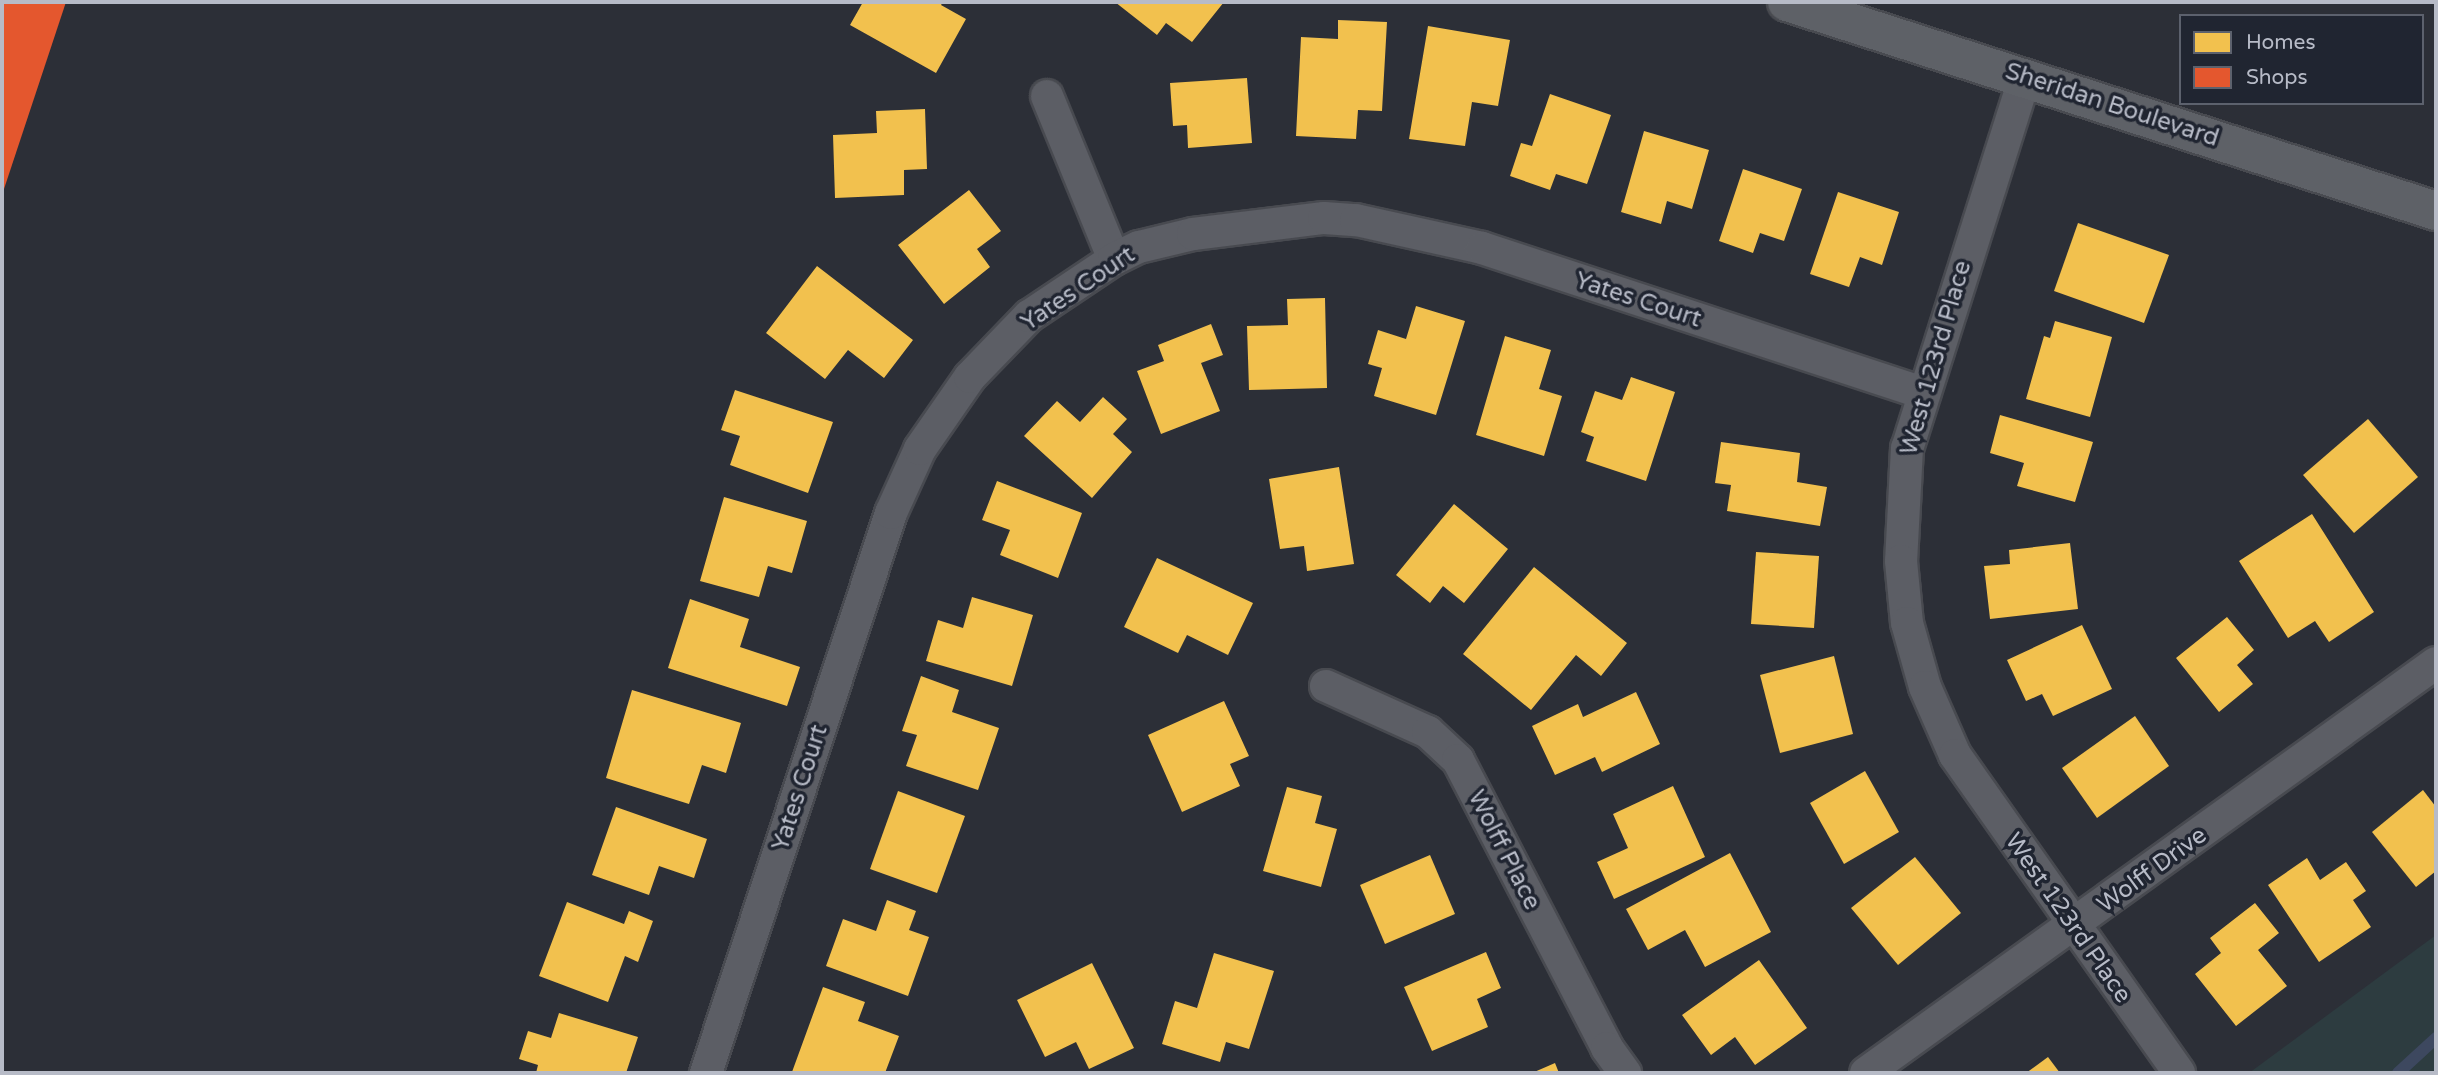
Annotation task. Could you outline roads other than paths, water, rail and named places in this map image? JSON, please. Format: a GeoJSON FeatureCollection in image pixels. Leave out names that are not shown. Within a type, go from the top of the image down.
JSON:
{"type":"FeatureCollection","features":[{"type":"Feature","properties":{"kind":"main road","name":"Sheridan Boulevard"},"geometry":{"type":"LineString","coordinates":[[1787,2],[2436,211]]}},
{"type":"Feature","properties":{"kind":"street","name":"West 123rd Place"},"geometry":{"type":"LineString","coordinates":[[2025,77],[1923,393],[1903,480],[1901,561],[1907,623],[1916,663],[1955,755],[2179,1073]]}},
{"type":"Feature","properties":{"kind":"street"},"geometry":{"type":"LineString","coordinates":[[1047,96],[1114,259]]}},
{"type":"Feature","properties":{"kind":"street","name":"Yates Court"},"geometry":{"type":"LineString","coordinates":[[706,1073],[891,513],[920,449],[970,377],[1029,317],[1114,259],[1139,247],[1193,234],[1324,218],[1356,220],[1482,248],[1923,393]]}},
{"type":"Feature","properties":{"kind":"street","name":"Wolff Drive"},"geometry":{"type":"LineString","coordinates":[[1866,1073],[2436,663]]}},
{"type":"Feature","properties":{"kind":"street","name":"Wolff Place"},"geometry":{"type":"LineString","coordinates":[[1326,686],[1428,732],[1458,760],[1606,1048],[1625,1073]]}},
{"type":"Feature","properties":{"kind":"waterway"},"geometry":{"type":"LineString","coordinates":[[2398,1073],[2436,1038]]}}]}
